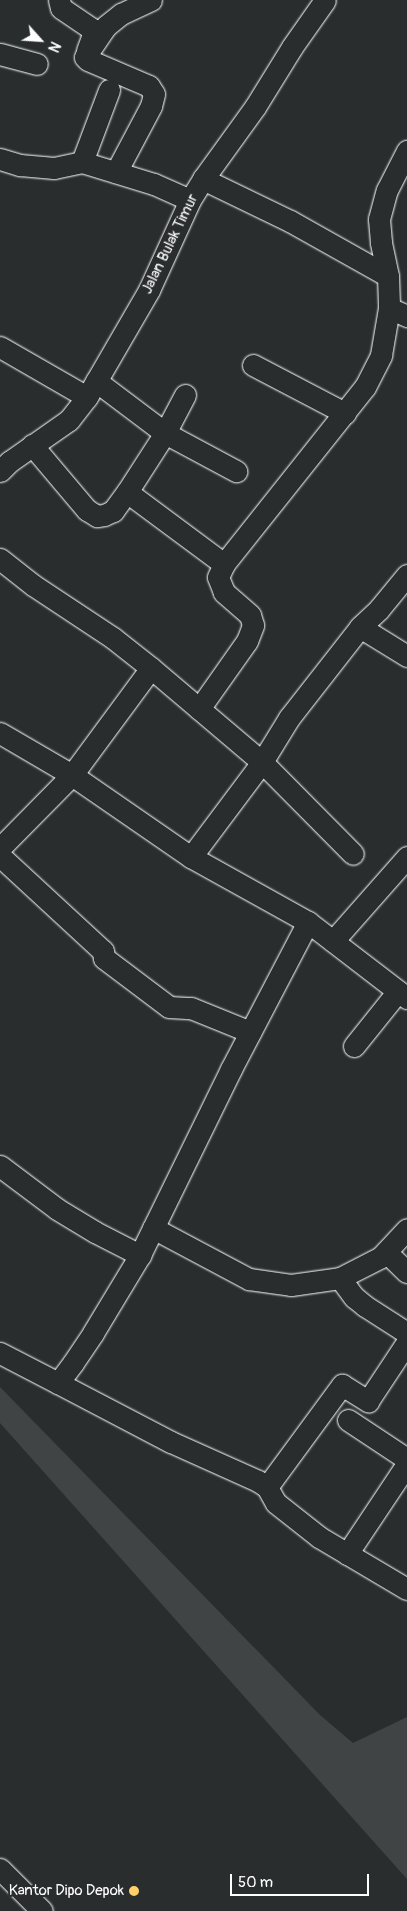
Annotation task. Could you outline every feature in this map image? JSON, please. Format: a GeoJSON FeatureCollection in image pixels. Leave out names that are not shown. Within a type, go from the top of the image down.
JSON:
{"type":"FeatureCollection","features":[{"type":"Feature","properties":{"kind":"street"},"geometry":{"type":"LineString","coordinates":[[59,0],[60,8],[92,29],[92,37],[85,57]]}},
{"type":"Feature","properties":{"kind":"street"},"geometry":{"type":"LineString","coordinates":[[85,57],[106,26],[121,14],[151,0]]}},
{"type":"Feature","properties":{"kind":"street","name":"Jalan Bulak Timur"},"geometry":{"type":"LineString","coordinates":[[0,471],[32,445],[69,420],[91,389],[149,290],[190,200],[251,113],[292,47],[326,0]]}},
{"type":"Feature","properties":{"kind":"street"},"geometry":{"type":"LineString","coordinates":[[0,54],[37,64]]}},
{"type":"Feature","properties":{"kind":"street"},"geometry":{"type":"LineString","coordinates":[[85,57],[149,86],[154,94],[151,106],[116,172]]}},
{"type":"Feature","properties":{"kind":"street"},"geometry":{"type":"LineString","coordinates":[[82,162],[109,90]]}},
{"type":"Feature","properties":{"kind":"street"},"geometry":{"type":"LineString","coordinates":[[199,709],[247,641],[253,625],[250,615],[224,592],[218,577],[224,564],[364,387],[381,355],[398,312],[381,242],[379,219],[387,190],[407,152]]}},
{"type":"Feature","properties":{"kind":"street"},"geometry":{"type":"LineString","coordinates":[[0,159],[20,165],[54,168],[82,162],[154,184],[190,200]]}},
{"type":"Feature","properties":{"kind":"street"},"geometry":{"type":"LineString","coordinates":[[203,179],[290,221],[388,276]]}},
{"type":"Feature","properties":{"kind":"street"},"geometry":{"type":"LineString","coordinates":[[0,346],[91,389],[165,433],[236,471]]}},
{"type":"Feature","properties":{"kind":"street"},"geometry":{"type":"LineString","coordinates":[[253,365],[345,413]]}},
{"type":"Feature","properties":{"kind":"street"},"geometry":{"type":"LineString","coordinates":[[32,445],[88,510],[97,516],[113,511],[165,433],[185,395]]}},
{"type":"Feature","properties":{"kind":"street"},"geometry":{"type":"LineString","coordinates":[[127,492],[224,564]]}},
{"type":"Feature","properties":{"kind":"street"},"geometry":{"type":"LineString","coordinates":[[0,559],[33,585],[114,638],[151,668],[262,762],[353,854]]}},
{"type":"Feature","properties":{"kind":"street"},"geometry":{"type":"LineString","coordinates":[[191,857],[262,762],[289,718],[360,628],[379,609],[407,574]]}},
{"type":"Feature","properties":{"kind":"street"},"geometry":{"type":"LineString","coordinates":[[360,628],[407,656]]}},
{"type":"Feature","properties":{"kind":"street"},"geometry":{"type":"LineString","coordinates":[[0,848],[72,775],[151,668]]}},
{"type":"Feature","properties":{"kind":"street"},"geometry":{"type":"LineString","coordinates":[[0,733],[72,775],[191,857],[308,922],[403,994],[354,1046]]}},
{"type":"Feature","properties":{"kind":"street"},"geometry":{"type":"LineString","coordinates":[[0,856],[103,951],[104,958],[169,1007],[191,1008],[250,1032]]}},
{"type":"Feature","properties":{"kind":"street"},"geometry":{"type":"LineString","coordinates":[[333,942],[407,858]]}},
{"type":"Feature","properties":{"kind":"street"},"geometry":{"type":"LineString","coordinates":[[58,1383],[93,1333],[140,1255],[250,1032],[308,922]]}},
{"type":"Feature","properties":{"kind":"street"},"geometry":{"type":"LineString","coordinates":[[0,1166],[58,1209],[140,1255]]}},
{"type":"Feature","properties":{"kind":"street"},"geometry":{"type":"LineString","coordinates":[[153,1228],[249,1278],[291,1284],[340,1278],[382,1257],[407,1230]]}},
{"type":"Feature","properties":{"kind":"street"},"geometry":{"type":"LineString","coordinates":[[386,1252],[407,1272]]}},
{"type":"Feature","properties":{"kind":"street"},"geometry":{"type":"LineString","coordinates":[[340,1278],[354,1296],[365,1306],[407,1333]]}},
{"type":"Feature","properties":{"kind":"street"},"geometry":{"type":"LineString","coordinates":[[267,1487],[342,1385],[368,1401],[407,1342]]}},
{"type":"Feature","properties":{"kind":"street"},"geometry":{"type":"LineString","coordinates":[[0,1353],[171,1442],[246,1475],[267,1487],[276,1503],[319,1537],[407,1589]]}},
{"type":"Feature","properties":{"kind":"street"},"geometry":{"type":"LineString","coordinates":[[348,1420],[407,1459]]}},
{"type":"Feature","properties":{"kind":"street"},"geometry":{"type":"LineString","coordinates":[[347,1554],[407,1464]]}},
{"type":"Feature","properties":{"kind":"street"},"geometry":{"type":"LineString","coordinates":[[0,1869],[42,1911]]}},
{"type":"Feature","properties":{"kind":"shaded area"},"geometry":{"type":"Polygon","coordinates":[[[0,1387],[320,1715],[353,1743],[407,1717],[407,1879],[0,1423],[0,1387]]]}},
{"type":"Feature","properties":{"kind":"place","name":"Kantor Dipo Depok"},"geometry":{"type":"Point","coordinates":[134,1891]}}]}
